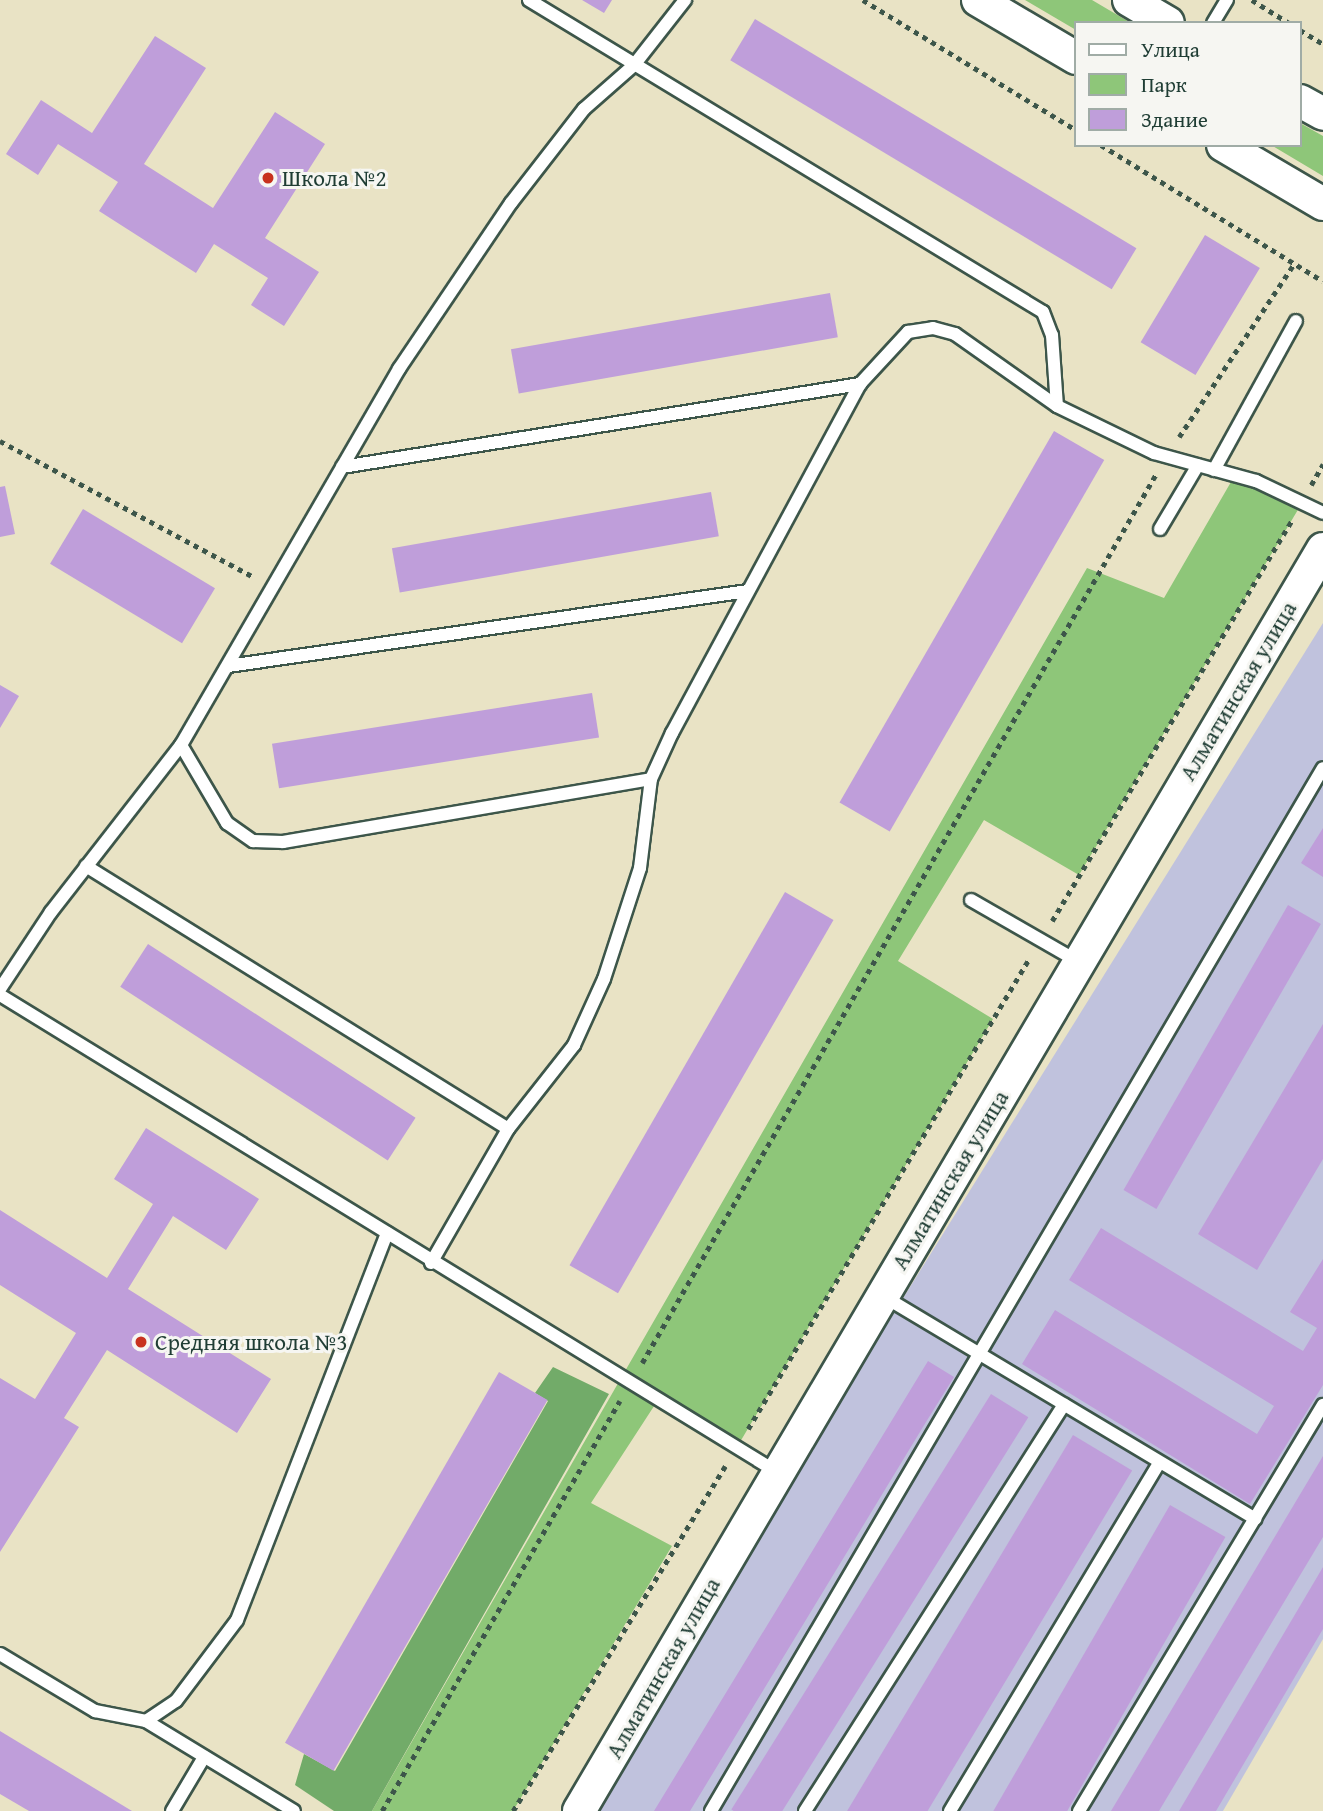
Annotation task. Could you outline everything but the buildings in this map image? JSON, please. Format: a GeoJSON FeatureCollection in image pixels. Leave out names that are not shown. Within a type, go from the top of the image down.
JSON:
{"type":"FeatureCollection","features":[{"type":"Feature","properties":{"kind":"street"},"geometry":{"type":"LineString","coordinates":[[978,0],[1074,57]]}},
{"type":"Feature","properties":{"kind":"street"},"geometry":{"type":"LineString","coordinates":[[1129,0],[1165,21]]}},
{"type":"Feature","properties":{"kind":"street"},"geometry":{"type":"LineString","coordinates":[[1302,102],[1323,114]]}},
{"type":"Feature","properties":{"kind":"street"},"geometry":{"type":"LineString","coordinates":[[1226,147],[1323,204]]}},
{"type":"Feature","properties":{"kind":"street","name":"Алматинская улица"},"geometry":{"type":"LineString","coordinates":[[579,1811],[1323,549]]}},
{"type":"Feature","properties":{"kind":"lane"},"geometry":{"type":"LineString","coordinates":[[529,0],[1044,312],[1052,335],[1057,406]]}},
{"type":"Feature","properties":{"kind":"lane"},"geometry":{"type":"LineString","coordinates":[[0,989],[86,866],[181,746],[342,467],[511,203],[584,109],[634,65],[685,0]]}},
{"type":"Feature","properties":{"kind":"lane"},"geometry":{"type":"LineString","coordinates":[[1214,21],[1227,0]]}},
{"type":"Feature","properties":{"kind":"lane"},"geometry":{"type":"LineString","coordinates":[[1214,470],[1296,321]]}},
{"type":"Feature","properties":{"kind":"lane"},"geometry":{"type":"LineString","coordinates":[[430,1263],[508,1129],[574,1045],[604,979],[640,867],[652,779],[748,592],[860,384],[908,332],[933,328],[954,334],[1057,406],[1166,457],[1256,481],[1323,513]]}},
{"type":"Feature","properties":{"kind":"lane"},"geometry":{"type":"LineString","coordinates":[[342,467],[860,384]]}},
{"type":"Feature","properties":{"kind":"lane"},"geometry":{"type":"LineString","coordinates":[[1160,530],[1198,465]]}},
{"type":"Feature","properties":{"kind":"lane"},"geometry":{"type":"LineString","coordinates":[[228,666],[748,592]]}},
{"type":"Feature","properties":{"kind":"lane"},"geometry":{"type":"LineString","coordinates":[[181,746],[227,823],[253,841],[282,842],[652,779]]}},
{"type":"Feature","properties":{"kind":"lane"},"geometry":{"type":"LineString","coordinates":[[711,1811],[962,1392],[976,1352],[1323,768]]}},
{"type":"Feature","properties":{"kind":"lane"},"geometry":{"type":"LineString","coordinates":[[86,866],[508,1129]]}},
{"type":"Feature","properties":{"kind":"lane"},"geometry":{"type":"LineString","coordinates":[[971,900],[1079,962]]}},
{"type":"Feature","properties":{"kind":"lane"},"geometry":{"type":"LineString","coordinates":[[0,995],[387,1233],[430,1263],[778,1472]]}},
{"type":"Feature","properties":{"kind":"lane"},"geometry":{"type":"LineString","coordinates":[[146,1721],[176,1701],[237,1620],[387,1233]]}},
{"type":"Feature","properties":{"kind":"lane"},"geometry":{"type":"LineString","coordinates":[[881,1295],[1255,1520]]}},
{"type":"Feature","properties":{"kind":"lane"},"geometry":{"type":"LineString","coordinates":[[805,1811],[1064,1405]]}},
{"type":"Feature","properties":{"kind":"lane"},"geometry":{"type":"LineString","coordinates":[[1079,1811],[1323,1405]]}},
{"type":"Feature","properties":{"kind":"lane"},"geometry":{"type":"LineString","coordinates":[[950,1811],[1159,1463]]}},
{"type":"Feature","properties":{"kind":"lane"},"geometry":{"type":"LineString","coordinates":[[0,1654],[95,1711],[146,1721],[294,1811]]}},
{"type":"Feature","properties":{"kind":"lane"},"geometry":{"type":"LineString","coordinates":[[172,1811],[204,1757]]}},
{"type":"Feature","properties":{"kind":"path"},"geometry":{"type":"LineString","coordinates":[[863,0],[1074,129]]}},
{"type":"Feature","properties":{"kind":"path"},"geometry":{"type":"LineString","coordinates":[[1252,0],[1286,21]]}},
{"type":"Feature","properties":{"kind":"path"},"geometry":{"type":"LineString","coordinates":[[1302,31],[1323,44]]}},
{"type":"Feature","properties":{"kind":"path"},"geometry":{"type":"LineString","coordinates":[[1104,147],[1323,281]]}},
{"type":"Feature","properties":{"kind":"path"},"geometry":{"type":"LineString","coordinates":[[382,1811],[1166,457],[1294,264]]}},
{"type":"Feature","properties":{"kind":"path"},"geometry":{"type":"LineString","coordinates":[[0,441],[273,587]]}},
{"type":"Feature","properties":{"kind":"path"},"geometry":{"type":"LineString","coordinates":[[513,1811],[737,1447]]}},
{"type":"Feature","properties":{"kind":"shaded area"},"geometry":{"type":"Polygon","coordinates":[[[1323,623],[1323,1639],[1223,1811],[584,1811],[1323,623]]]}},
{"type":"Feature","properties":{"kind":"green space"},"geometry":{"type":"Polygon","coordinates":[[[1025,0],[1092,0],[1128,21],[1074,21],[1074,29],[1025,0]]]}},
{"type":"Feature","properties":{"kind":"green space"},"geometry":{"type":"Polygon","coordinates":[[[1302,124],[1323,136],[1323,176],[1274,147],[1302,147],[1302,124]]]}},
{"type":"Feature","properties":{"kind":"green space"},"geometry":{"type":"Polygon","coordinates":[[[1235,475],[1302,503],[1079,875],[984,820],[898,961],[993,1019],[737,1447],[658,1400],[591,1503],[672,1546],[513,1811],[372,1811],[1087,568],[1164,598],[1235,475]]]}},
{"type":"Feature","properties":{"kind":"green space"},"geometry":{"type":"Polygon","coordinates":[[[553,1367],[609,1394],[372,1811],[334,1811],[295,1785],[304,1754],[335,1771],[548,1401],[535,1393],[553,1367]]]}},
{"type":"Feature","properties":{"kind":"place","name":"Школа №2"},"geometry":{"type":"Point","coordinates":[268,178]}},
{"type":"Feature","properties":{"kind":"place","name":"Средняя школа №3"},"geometry":{"type":"Point","coordinates":[141,1342]}}]}
